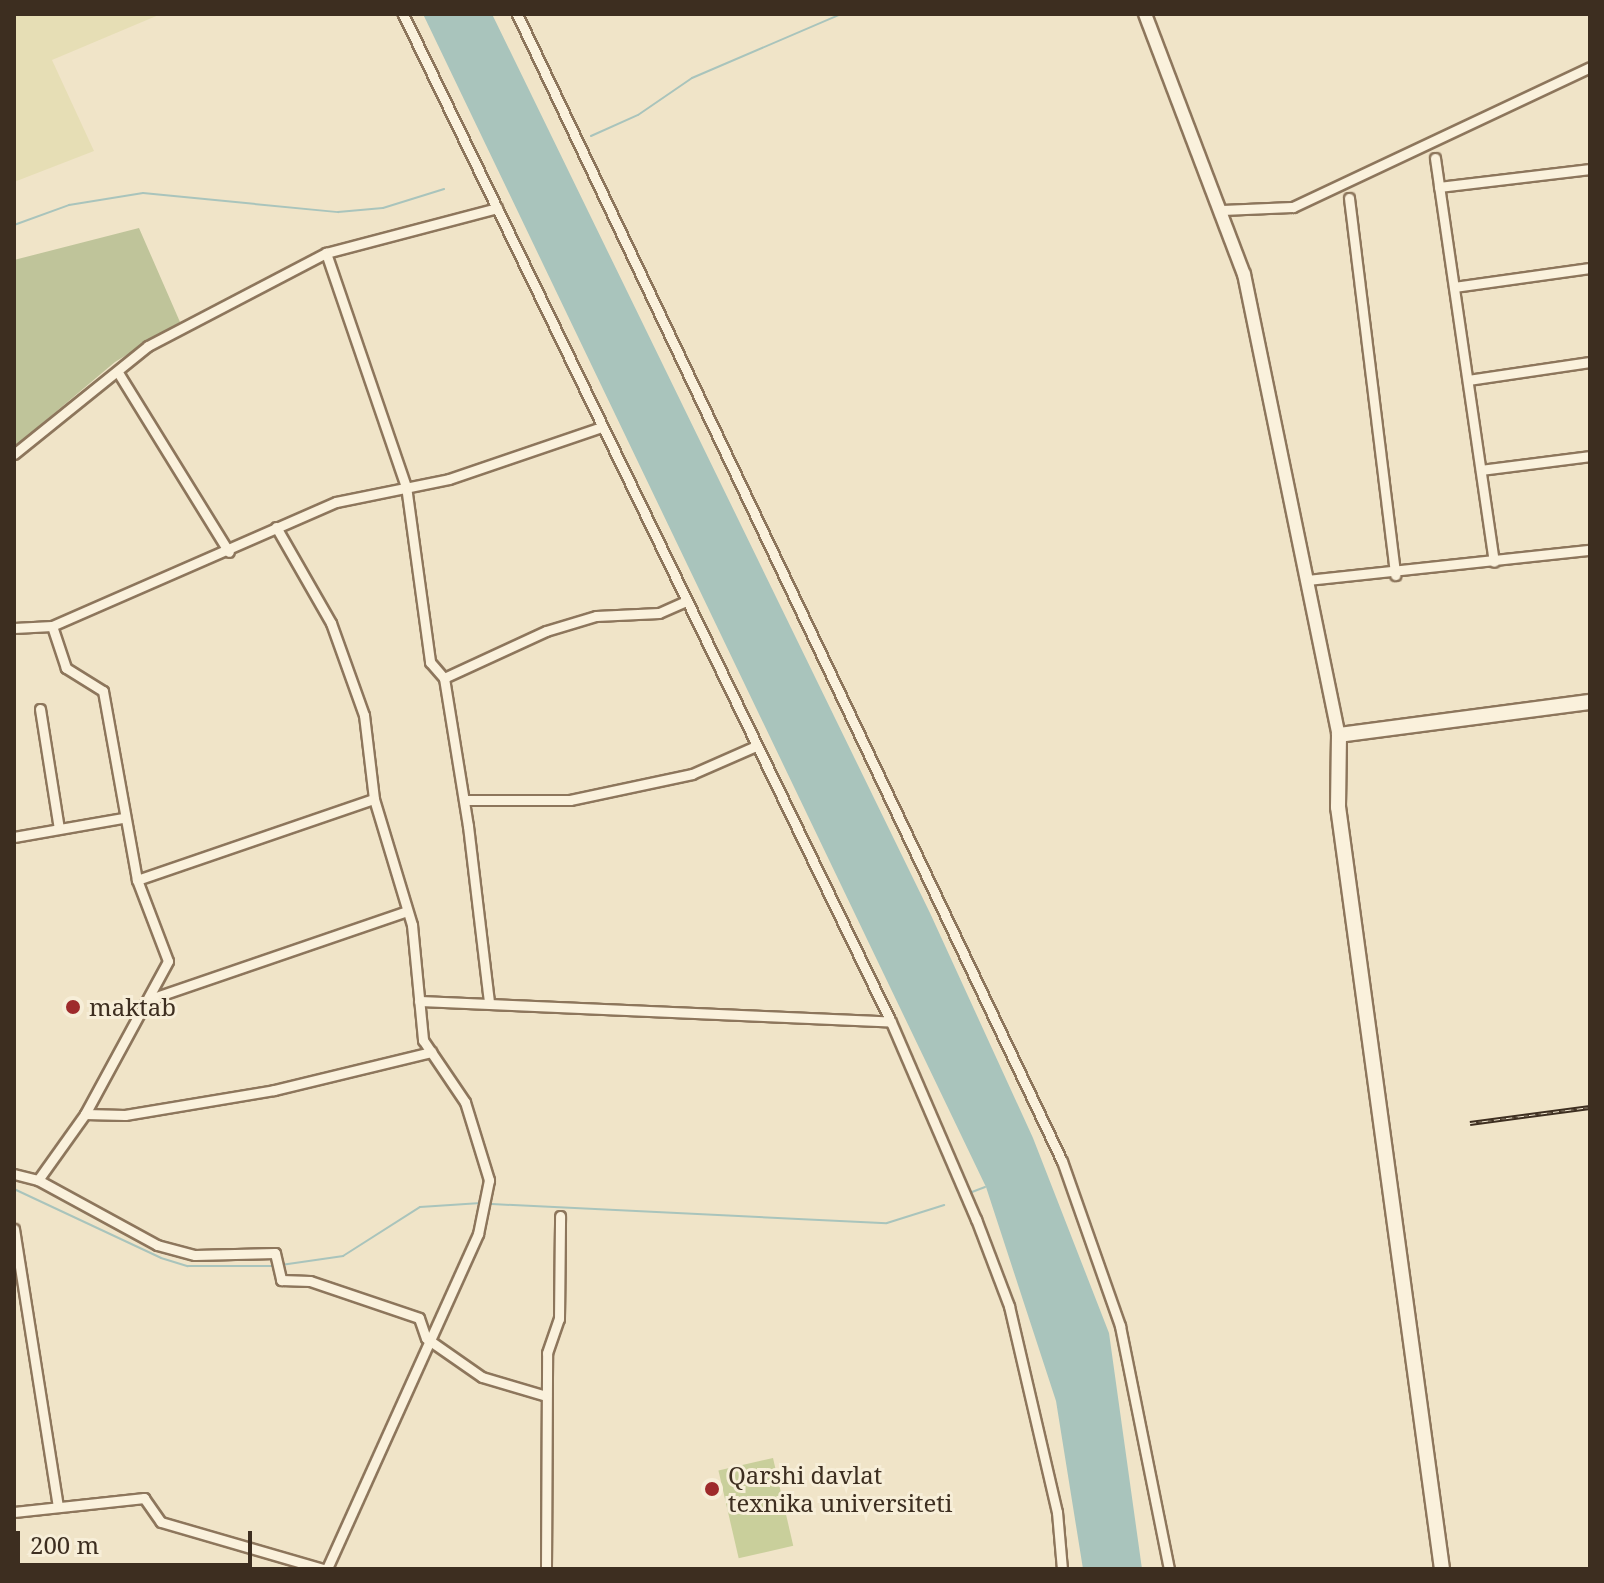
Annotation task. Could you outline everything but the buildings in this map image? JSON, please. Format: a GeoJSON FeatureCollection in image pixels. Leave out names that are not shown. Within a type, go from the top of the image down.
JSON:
{"type":"FeatureCollection","features":[{"type":"Feature","properties":{"kind":"main road"},"geometry":{"type":"LineString","coordinates":[[1442,1569],[1338,807],[1339,735],[1590,702]]}},
{"type":"Feature","properties":{"kind":"street"},"geometry":{"type":"LineString","coordinates":[[403,14],[891,1022],[1009,1306],[1057,1512],[1062,1569]]}},
{"type":"Feature","properties":{"kind":"street"},"geometry":{"type":"LineString","coordinates":[[517,14],[1062,1161],[1120,1326],[1169,1569]]}},
{"type":"Feature","properties":{"kind":"street"},"geometry":{"type":"LineString","coordinates":[[1145,14],[1244,274],[1339,735]]}},
{"type":"Feature","properties":{"kind":"street"},"geometry":{"type":"LineString","coordinates":[[1221,210],[1293,207],[1590,67]]}},
{"type":"Feature","properties":{"kind":"street"},"geometry":{"type":"LineString","coordinates":[[1435,158],[1494,562]]}},
{"type":"Feature","properties":{"kind":"street"},"geometry":{"type":"LineString","coordinates":[[1439,187],[1590,169]]}},
{"type":"Feature","properties":{"kind":"street"},"geometry":{"type":"LineString","coordinates":[[1349,198],[1395,575]]}},
{"type":"Feature","properties":{"kind":"street"},"geometry":{"type":"LineString","coordinates":[[14,454],[119,374],[148,346],[326,253],[497,208]]}},
{"type":"Feature","properties":{"kind":"street"},"geometry":{"type":"LineString","coordinates":[[326,253],[406,486],[430,662],[444,678],[464,800],[489,1001]]}},
{"type":"Feature","properties":{"kind":"street"},"geometry":{"type":"LineString","coordinates":[[1454,287],[1590,268]]}},
{"type":"Feature","properties":{"kind":"street"},"geometry":{"type":"LineString","coordinates":[[1468,380],[1590,362]]}},
{"type":"Feature","properties":{"kind":"street"},"geometry":{"type":"LineString","coordinates":[[119,374],[229,552]]}},
{"type":"Feature","properties":{"kind":"street"},"geometry":{"type":"LineString","coordinates":[[14,628],[52,626],[229,552],[276,527],[336,502],[449,479],[602,427]]}},
{"type":"Feature","properties":{"kind":"street"},"geometry":{"type":"LineString","coordinates":[[1481,470],[1590,456]]}},
{"type":"Feature","properties":{"kind":"street"},"geometry":{"type":"LineString","coordinates":[[14,1512],[144,1498],[161,1522],[325,1569],[426,1338],[478,1234],[489,1180],[465,1102],[423,1040],[407,911],[374,799],[364,715],[336,636],[276,527]]}},
{"type":"Feature","properties":{"kind":"street"},"geometry":{"type":"LineString","coordinates":[[1307,580],[1395,575],[1590,550]]}},
{"type":"Feature","properties":{"kind":"street"},"geometry":{"type":"LineString","coordinates":[[444,678],[546,631],[596,616],[659,613],[686,601]]}},
{"type":"Feature","properties":{"kind":"street"},"geometry":{"type":"LineString","coordinates":[[38,1180],[85,1114],[153,998],[168,961],[137,880],[123,818],[103,691],[66,668],[52,626]]}},
{"type":"Feature","properties":{"kind":"street"},"geometry":{"type":"LineString","coordinates":[[40,709],[59,829]]}},
{"type":"Feature","properties":{"kind":"street"},"geometry":{"type":"LineString","coordinates":[[464,800],[570,800],[692,774],[756,746]]}},
{"type":"Feature","properties":{"kind":"street"},"geometry":{"type":"LineString","coordinates":[[137,880],[374,799]]}},
{"type":"Feature","properties":{"kind":"street"},"geometry":{"type":"LineString","coordinates":[[14,837],[123,818]]}},
{"type":"Feature","properties":{"kind":"street"},"geometry":{"type":"LineString","coordinates":[[153,998],[407,911]]}},
{"type":"Feature","properties":{"kind":"street"},"geometry":{"type":"LineString","coordinates":[[419,1001],[489,1001],[891,1022]]}},
{"type":"Feature","properties":{"kind":"street"},"geometry":{"type":"LineString","coordinates":[[85,1114],[125,1115],[274,1090],[431,1052]]}},
{"type":"Feature","properties":{"kind":"street"},"geometry":{"type":"LineString","coordinates":[[14,1174],[38,1180],[157,1245],[195,1255],[275,1253],[281,1280],[364,1295],[419,1318],[426,1338],[482,1377],[546,1396]]}},
{"type":"Feature","properties":{"kind":"street"},"geometry":{"type":"LineString","coordinates":[[546,1569],[547,1353],[559,1319],[560,1216]]}},
{"type":"Feature","properties":{"kind":"street"},"geometry":{"type":"LineString","coordinates":[[14,1229],[58,1506]]}},
{"type":"Feature","properties":{"kind":"shaded area"},"geometry":{"type":"Polygon","coordinates":[[[14,14],[161,14],[52,60],[94,151],[14,182],[14,14]]]}},
{"type":"Feature","properties":{"kind":"green space"},"geometry":{"type":"Polygon","coordinates":[[[139,228],[180,322],[115,362],[14,447],[14,260],[139,228]]]}},
{"type":"Feature","properties":{"kind":"green space"},"geometry":{"type":"Polygon","coordinates":[[[773,1458],[793,1546],[739,1558],[718,1471],[773,1458]]]}},
{"type":"Feature","properties":{"kind":"water"},"geometry":{"type":"Polygon","coordinates":[[[423,14],[492,14],[930,913],[1033,1138],[1109,1333],[1142,1569],[1083,1569],[1056,1401],[986,1187],[423,14]]]}},
{"type":"Feature","properties":{"kind":"waterway"},"geometry":{"type":"LineString","coordinates":[[591,136],[638,115],[692,78],[841,14]]}},
{"type":"Feature","properties":{"kind":"waterway"},"geometry":{"type":"LineString","coordinates":[[14,225],[69,205],[143,193],[338,212],[383,208],[444,189]]}},
{"type":"Feature","properties":{"kind":"waterway"},"geometry":{"type":"LineString","coordinates":[[972,1192],[985,1187]]}},
{"type":"Feature","properties":{"kind":"waterway"},"geometry":{"type":"LineString","coordinates":[[14,1189],[161,1258],[188,1266],[273,1266]]}},
{"type":"Feature","properties":{"kind":"waterway"},"geometry":{"type":"LineString","coordinates":[[281,1265],[343,1256],[420,1207],[481,1203]]}},
{"type":"Feature","properties":{"kind":"waterway"},"geometry":{"type":"LineString","coordinates":[[492,1204],[887,1223],[944,1205]]}},
{"type":"Feature","properties":{"kind":"railway"},"geometry":{"type":"LineString","coordinates":[[1470,1123],[1590,1107]]}},
{"type":"Feature","properties":{"kind":"place","name":"maktab"},"geometry":{"type":"Point","coordinates":[73,1007]}},
{"type":"Feature","properties":{"kind":"place","name":"Qarshi davlat texnika universiteti"},"geometry":{"type":"Point","coordinates":[712,1489]}}]}
